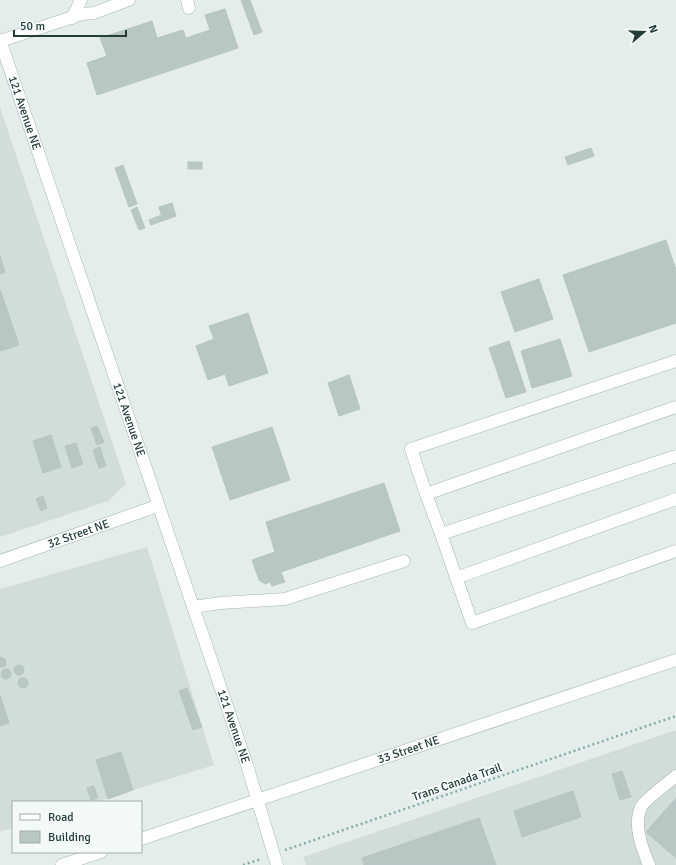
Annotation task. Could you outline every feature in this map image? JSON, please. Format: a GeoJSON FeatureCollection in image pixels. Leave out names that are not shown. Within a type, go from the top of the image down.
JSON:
{"type":"FeatureCollection","features":[{"type":"Feature","properties":{"kind":"street"},"geometry":{"type":"LineString","coordinates":[[72,18],[81,0]]}},
{"type":"Feature","properties":{"kind":"street"},"geometry":{"type":"LineString","coordinates":[[0,40],[72,18],[94,13],[129,0]]}},
{"type":"Feature","properties":{"kind":"street","name":"121 Avenue NE"},"geometry":{"type":"LineString","coordinates":[[0,40],[257,800],[275,860]]}},
{"type":"Feature","properties":{"kind":"street"},"geometry":{"type":"LineString","coordinates":[[676,361],[411,449],[472,623],[676,551]]}},
{"type":"Feature","properties":{"kind":"street"},"geometry":{"type":"LineString","coordinates":[[426,494],[676,407]]}},
{"type":"Feature","properties":{"kind":"street"},"geometry":{"type":"LineString","coordinates":[[441,534],[676,456]]}},
{"type":"Feature","properties":{"kind":"street"},"geometry":{"type":"LineString","coordinates":[[456,578],[676,499]]}},
{"type":"Feature","properties":{"kind":"street","name":"32 Street NE"},"geometry":{"type":"LineString","coordinates":[[0,561],[157,506]]}},
{"type":"Feature","properties":{"kind":"street"},"geometry":{"type":"LineString","coordinates":[[192,607],[221,603],[285,599],[404,561]]}},
{"type":"Feature","properties":{"kind":"street","name":"33 Street NE"},"geometry":{"type":"LineString","coordinates":[[142,839],[676,660]]}},
{"type":"Feature","properties":{"kind":"street"},"geometry":{"type":"LineString","coordinates":[[649,865],[642,848],[638,823],[642,806],[676,776]]}},
{"type":"Feature","properties":{"kind":"street"},"geometry":{"type":"LineString","coordinates":[[62,865],[98,853]]}},
{"type":"Feature","properties":{"kind":"path","name":"Trans Canada Trail"},"geometry":{"type":"LineString","coordinates":[[243,865],[275,860],[676,716]]}},
{"type":"Feature","properties":{"kind":"shaded area"},"geometry":{"type":"Polygon","coordinates":[[[0,107],[126,484],[108,501],[0,537],[0,107]]]}},
{"type":"Feature","properties":{"kind":"shaded area"},"geometry":{"type":"Polygon","coordinates":[[[147,547],[214,765],[98,801],[12,801],[12,828],[0,832],[0,589],[147,547]]]}},
{"type":"Feature","properties":{"kind":"shaded area"},"geometry":{"type":"Polygon","coordinates":[[[676,730],[676,865],[306,865],[303,857],[676,730]]]}},
{"type":"Feature","properties":{"kind":"building"},"geometry":{"type":"Polygon","coordinates":[[[241,0],[250,0],[262,32],[254,35],[241,0]]]}},
{"type":"Feature","properties":{"kind":"building"},"geometry":{"type":"Polygon","coordinates":[[[225,9],[238,48],[97,95],[87,63],[107,56],[100,38],[152,21],[157,38],[183,30],[186,38],[210,30],[205,15],[225,9]]]}},
{"type":"Feature","properties":{"kind":"building"},"geometry":{"type":"Polygon","coordinates":[[[591,148],[594,156],[568,165],[565,157],[591,148]]]}},
{"type":"Feature","properties":{"kind":"building"},"geometry":{"type":"Polygon","coordinates":[[[188,162],[202,162],[202,169],[188,169],[188,162]]]}},
{"type":"Feature","properties":{"kind":"building"},"geometry":{"type":"Polygon","coordinates":[[[123,165],[137,204],[129,207],[115,168],[123,165]]]}},
{"type":"Feature","properties":{"kind":"building"},"geometry":{"type":"Polygon","coordinates":[[[172,203],[174,210],[161,214],[159,207],[172,203]]]}},
{"type":"Feature","properties":{"kind":"building"},"geometry":{"type":"Polygon","coordinates":[[[137,207],[145,228],[139,230],[131,210],[137,207]]]}},
{"type":"Feature","properties":{"kind":"building"},"geometry":{"type":"Polygon","coordinates":[[[174,210],[176,216],[151,225],[149,220],[174,210]]]}},
{"type":"Feature","properties":{"kind":"building"},"geometry":{"type":"Polygon","coordinates":[[[666,240],[676,270],[676,323],[589,352],[563,275],[666,240]]]}},
{"type":"Feature","properties":{"kind":"building"},"geometry":{"type":"Polygon","coordinates":[[[0,256],[5,272],[0,274],[0,256]]]}},
{"type":"Feature","properties":{"kind":"building"},"geometry":{"type":"Polygon","coordinates":[[[539,279],[553,319],[515,332],[501,292],[539,279]]]}},
{"type":"Feature","properties":{"kind":"building"},"geometry":{"type":"Polygon","coordinates":[[[0,289],[19,345],[0,351],[0,289]]]}},
{"type":"Feature","properties":{"kind":"building"},"geometry":{"type":"Polygon","coordinates":[[[248,313],[268,373],[229,386],[225,374],[208,380],[196,346],[214,339],[209,326],[248,313]]]}},
{"type":"Feature","properties":{"kind":"building"},"geometry":{"type":"Polygon","coordinates":[[[560,339],[572,376],[532,388],[521,351],[560,339]]]}},
{"type":"Feature","properties":{"kind":"building"},"geometry":{"type":"Polygon","coordinates":[[[509,341],[526,392],[506,398],[489,348],[509,341]]]}},
{"type":"Feature","properties":{"kind":"building"},"geometry":{"type":"Polygon","coordinates":[[[349,375],[360,409],[339,416],[328,383],[349,375]]]}},
{"type":"Feature","properties":{"kind":"building"},"geometry":{"type":"Polygon","coordinates":[[[97,426],[104,442],[97,445],[91,428],[97,426]]]}},
{"type":"Feature","properties":{"kind":"building"},"geometry":{"type":"Polygon","coordinates":[[[272,427],[290,480],[230,500],[212,447],[272,427]]]}},
{"type":"Feature","properties":{"kind":"building"},"geometry":{"type":"Polygon","coordinates":[[[51,435],[61,467],[43,473],[33,441],[51,435]]]}},
{"type":"Feature","properties":{"kind":"building"},"geometry":{"type":"Polygon","coordinates":[[[76,443],[83,464],[72,468],[65,446],[76,443]]]}},
{"type":"Feature","properties":{"kind":"building"},"geometry":{"type":"Polygon","coordinates":[[[100,447],[106,466],[99,468],[93,450],[100,447]]]}},
{"type":"Feature","properties":{"kind":"building"},"geometry":{"type":"Polygon","coordinates":[[[384,483],[400,531],[281,572],[285,582],[272,586],[270,582],[265,584],[259,580],[252,560],[275,552],[266,522],[384,483]]]}},
{"type":"Feature","properties":{"kind":"building"},"geometry":{"type":"Polygon","coordinates":[[[43,496],[47,508],[41,511],[36,499],[43,496]]]}},
{"type":"Feature","properties":{"kind":"building"},"geometry":{"type":"Polygon","coordinates":[[[0,657],[4,658],[6,661],[5,666],[0,667],[0,657]]]}},
{"type":"Feature","properties":{"kind":"building"},"geometry":{"type":"Polygon","coordinates":[[[17,665],[21,665],[24,670],[21,675],[17,675],[14,672],[14,668],[17,665]]]}},
{"type":"Feature","properties":{"kind":"building"},"geometry":{"type":"Polygon","coordinates":[[[4,669],[8,669],[11,674],[8,679],[4,679],[1,676],[1,672],[4,669]]]}},
{"type":"Feature","properties":{"kind":"building"},"geometry":{"type":"Polygon","coordinates":[[[23,678],[28,683],[23,688],[18,683],[23,678]]]}},
{"type":"Feature","properties":{"kind":"building"},"geometry":{"type":"Polygon","coordinates":[[[187,688],[202,727],[193,730],[179,691],[187,688]]]}},
{"type":"Feature","properties":{"kind":"building"},"geometry":{"type":"Polygon","coordinates":[[[0,695],[9,723],[0,726],[0,695]]]}},
{"type":"Feature","properties":{"kind":"building"},"geometry":{"type":"Polygon","coordinates":[[[121,752],[133,790],[108,799],[96,760],[121,752]]]}},
{"type":"Feature","properties":{"kind":"building"},"geometry":{"type":"Polygon","coordinates":[[[622,771],[631,797],[620,800],[612,774],[622,771]]]}},
{"type":"Feature","properties":{"kind":"building"},"geometry":{"type":"Polygon","coordinates":[[[94,786],[98,798],[91,800],[87,788],[94,786]]]}},
{"type":"Feature","properties":{"kind":"building"},"geometry":{"type":"Polygon","coordinates":[[[573,791],[581,817],[522,837],[514,811],[573,791]]]}},
{"type":"Feature","properties":{"kind":"building"},"geometry":{"type":"Polygon","coordinates":[[[676,798],[676,858],[646,832],[676,798]]]}},
{"type":"Feature","properties":{"kind":"building"},"geometry":{"type":"Polygon","coordinates":[[[479,818],[496,865],[364,865],[362,858],[479,818]]]}}]}
